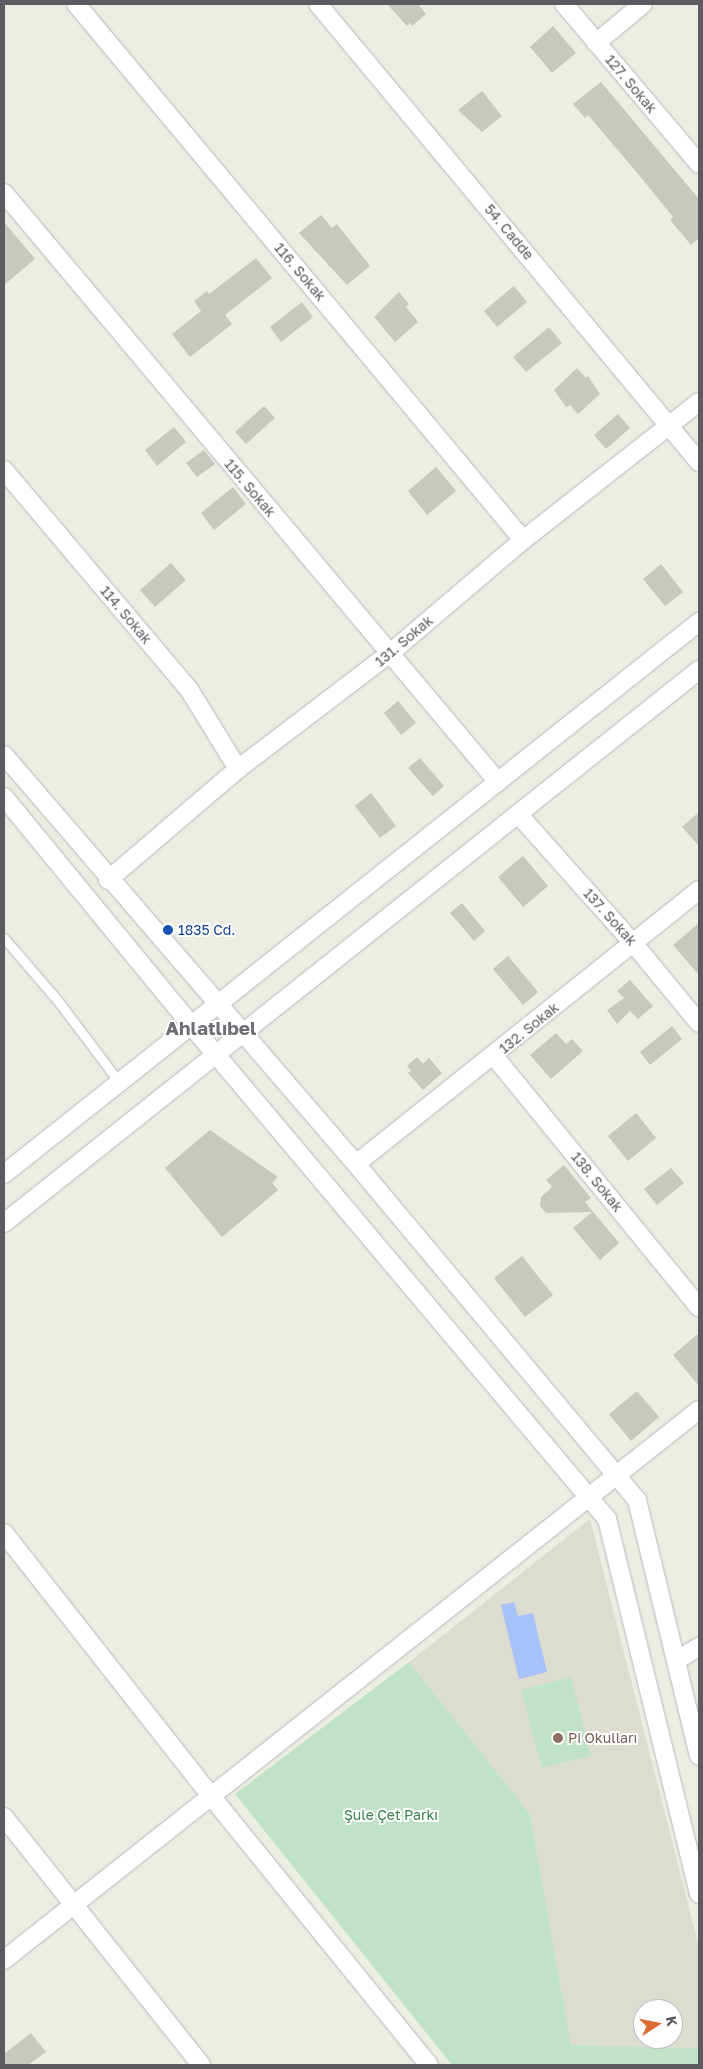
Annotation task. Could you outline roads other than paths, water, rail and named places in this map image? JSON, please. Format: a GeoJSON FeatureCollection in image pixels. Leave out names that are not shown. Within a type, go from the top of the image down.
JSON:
{"type":"FeatureCollection","features":[{"type":"Feature","properties":{"kind":"street","name":"116. Sokak"},"geometry":{"type":"LineString","coordinates":[[76,4],[523,540]]}},
{"type":"Feature","properties":{"kind":"street","name":"54. Cadde"},"geometry":{"type":"LineString","coordinates":[[318,4],[699,462]]}},
{"type":"Feature","properties":{"kind":"street","name":"127. Sokak"},"geometry":{"type":"LineString","coordinates":[[564,4],[699,164]]}},
{"type":"Feature","properties":{"kind":"street"},"geometry":{"type":"LineString","coordinates":[[596,43],[643,4]]}},
{"type":"Feature","properties":{"kind":"street","name":"115. Sokak"},"geometry":{"type":"LineString","coordinates":[[4,193],[498,782]]}},
{"type":"Feature","properties":{"kind":"street","name":"131. Sokak"},"geometry":{"type":"LineString","coordinates":[[108,880],[238,769],[389,654],[523,540],[671,426],[699,402]]}},
{"type":"Feature","properties":{"kind":"street","name":"114. Sokak"},"geometry":{"type":"LineString","coordinates":[[4,470],[190,691],[238,769]]}},
{"type":"Feature","properties":{"kind":"street"},"geometry":{"type":"LineString","coordinates":[[4,1174],[699,622]]}},
{"type":"Feature","properties":{"kind":"street"},"geometry":{"type":"LineString","coordinates":[[4,1223],[215,1053],[699,670]]}},
{"type":"Feature","properties":{"kind":"street"},"geometry":{"type":"LineString","coordinates":[[4,755],[108,880],[356,1164],[618,1474],[637,1500],[699,1756]]}},
{"type":"Feature","properties":{"kind":"street"},"geometry":{"type":"LineString","coordinates":[[4,797],[191,1025],[607,1519],[699,1894]]}},
{"type":"Feature","properties":{"kind":"street","name":"137. Sokak"},"geometry":{"type":"LineString","coordinates":[[518,814],[634,944],[699,1023]]}},
{"type":"Feature","properties":{"kind":"street","name":"132. Sokak"},"geometry":{"type":"LineString","coordinates":[[356,1164],[494,1056],[699,890]]}},
{"type":"Feature","properties":{"kind":"street","name":"138. Sokak"},"geometry":{"type":"LineString","coordinates":[[494,1056],[699,1307]]}},
{"type":"Feature","properties":{"kind":"street"},"geometry":{"type":"LineString","coordinates":[[4,1960],[699,1410]]}},
{"type":"Feature","properties":{"kind":"street"},"geometry":{"type":"LineString","coordinates":[[4,1533],[211,1796],[429,2065]]}},
{"type":"Feature","properties":{"kind":"street"},"geometry":{"type":"LineString","coordinates":[[677,1660],[699,1647]]}},
{"type":"Feature","properties":{"kind":"street"},"geometry":{"type":"LineString","coordinates":[[4,1817],[201,2065]]}},
{"type":"Feature","properties":{"kind":"lane"},"geometry":{"type":"LineString","coordinates":[[4,938],[58,1001],[119,1082]]}},
{"type":"Feature","properties":{"kind":"water"},"geometry":{"type":"Polygon","coordinates":[[[514,1602],[518,1616],[533,1613],[547,1672],[519,1679],[501,1605],[514,1602]]]}},
{"type":"Feature","properties":{"kind":"place","name":"1835 Cd."},"geometry":{"type":"Point","coordinates":[168,930]}},
{"type":"Feature","properties":{"kind":"place","name":"Pi Okulları"},"geometry":{"type":"Point","coordinates":[558,1738]}},
{"type":"Feature","properties":{"kind":"district","name":"Ahlatlıbel"},"geometry":{"type":"Point","coordinates":[211,1028]}},
{"type":"Feature","properties":{"kind":"park label","name":"Şule Çet Parkı"},"geometry":{"type":"Point","coordinates":[391,1815]}}]}
